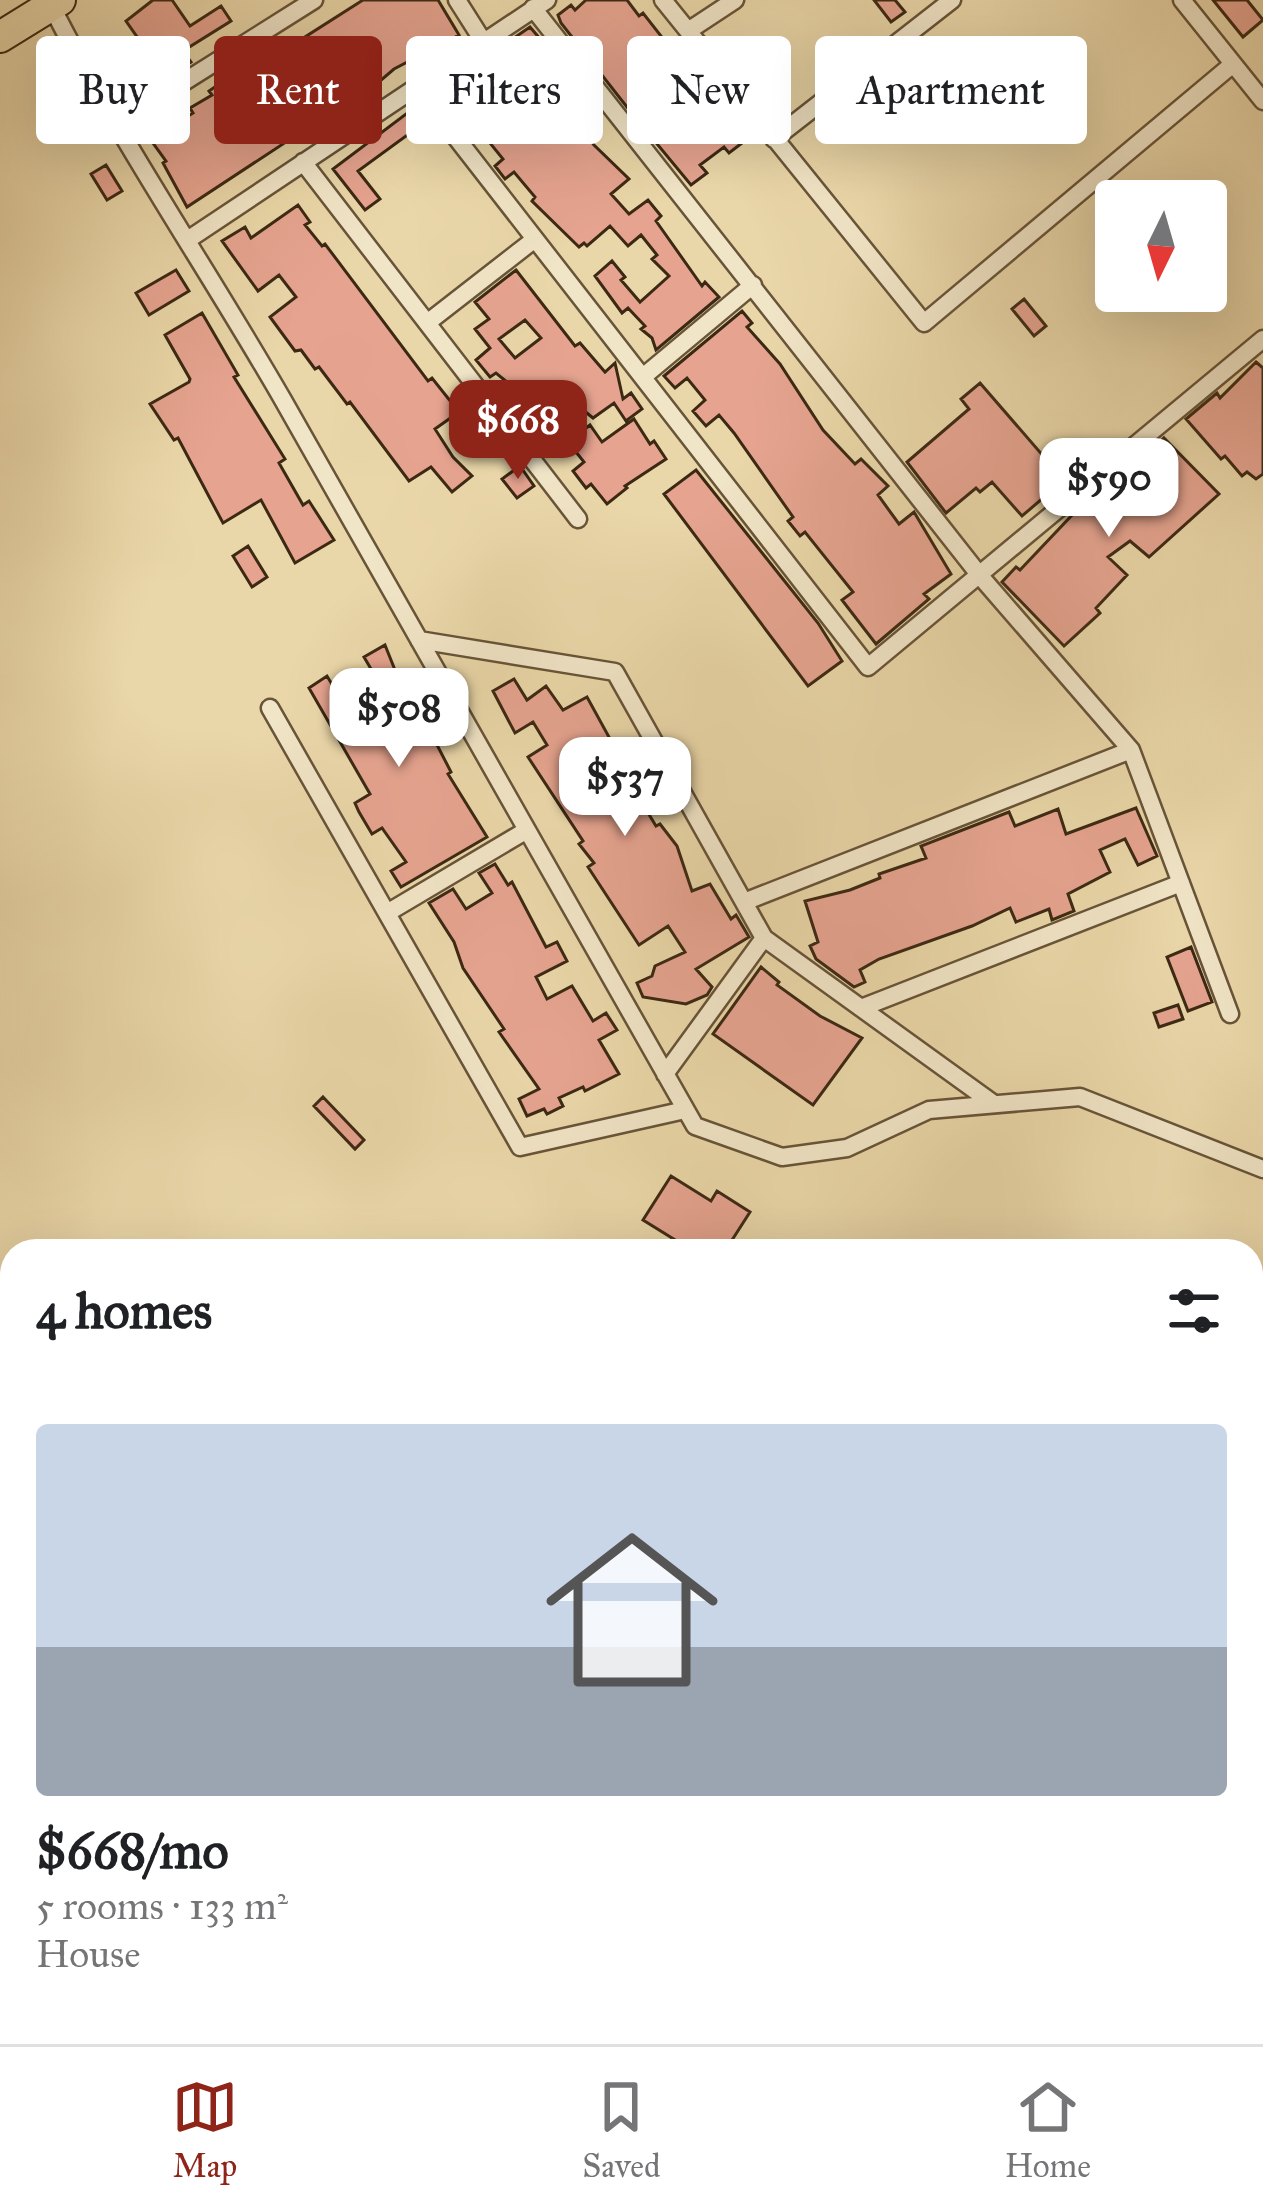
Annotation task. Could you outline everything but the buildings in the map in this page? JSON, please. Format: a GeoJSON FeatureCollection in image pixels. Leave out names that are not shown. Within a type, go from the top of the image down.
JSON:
{"type":"FeatureCollection","features":[{"type":"Feature","properties":{"kind":"highway"},"geometry":{"type":"LineString","coordinates":[[0,13],[20,0]]}},
{"type":"Feature","properties":{"kind":"highway"},"geometry":{"type":"LineString","coordinates":[[0,37],[53,2]]}},
{"type":"Feature","properties":{"kind":"street"},"geometry":{"type":"LineString","coordinates":[[190,78],[314,0]]}},
{"type":"Feature","properties":{"kind":"street"},"geometry":{"type":"LineString","coordinates":[[457,0],[480,36]]}},
{"type":"Feature","properties":{"kind":"street"},"geometry":{"type":"LineString","coordinates":[[663,0],[692,36]]}},
{"type":"Feature","properties":{"kind":"street"},"geometry":{"type":"LineString","coordinates":[[688,31],[735,0]]}},
{"type":"Feature","properties":{"kind":"street"},"geometry":{"type":"LineString","coordinates":[[791,126],[952,0]]}},
{"type":"Feature","properties":{"kind":"street"},"geometry":{"type":"LineString","coordinates":[[1182,0],[1263,101]]}},
{"type":"Feature","properties":{"kind":"street"},"geometry":{"type":"LineString","coordinates":[[53,2],[70,36]]}},
{"type":"Feature","properties":{"kind":"street"},"geometry":{"type":"LineString","coordinates":[[491,36],[540,4],[981,577],[1131,750],[1230,1014]]}},
{"type":"Feature","properties":{"kind":"street"},"geometry":{"type":"LineString","coordinates":[[778,144],[924,323],[1233,64]]}},
{"type":"Feature","properties":{"kind":"street"},"geometry":{"type":"LineString","coordinates":[[189,238],[406,93]]}},
{"type":"Feature","properties":{"kind":"street"},"geometry":{"type":"LineString","coordinates":[[126,144],[189,238],[695,1126],[782,1157],[847,1148],[929,1110],[1080,1097],[1263,1169]]}},
{"type":"Feature","properties":{"kind":"street"},"geometry":{"type":"LineString","coordinates":[[461,144],[868,667],[1263,339]]}},
{"type":"Feature","properties":{"kind":"street"},"geometry":{"type":"LineString","coordinates":[[303,162],[578,519]]}},
{"type":"Feature","properties":{"kind":"street"},"geometry":{"type":"LineString","coordinates":[[427,322],[535,238]]}},
{"type":"Feature","properties":{"kind":"street"},"geometry":{"type":"LineString","coordinates":[[644,376],[753,285]]}},
{"type":"Feature","properties":{"kind":"street"},"geometry":{"type":"LineString","coordinates":[[419,640],[615,673],[764,938],[994,1104]]}},
{"type":"Feature","properties":{"kind":"street"},"geometry":{"type":"LineString","coordinates":[[270,708],[520,1147],[686,1110]]}},
{"type":"Feature","properties":{"kind":"street"},"geometry":{"type":"LineString","coordinates":[[744,902],[1131,750]]}},
{"type":"Feature","properties":{"kind":"street"},"geometry":{"type":"LineString","coordinates":[[387,913],[526,830]]}},
{"type":"Feature","properties":{"kind":"street"},"geometry":{"type":"LineString","coordinates":[[860,1008],[1181,883]]}},
{"type":"Feature","properties":{"kind":"street"},"geometry":{"type":"LineString","coordinates":[[665,1074],[764,938]]}}]}
